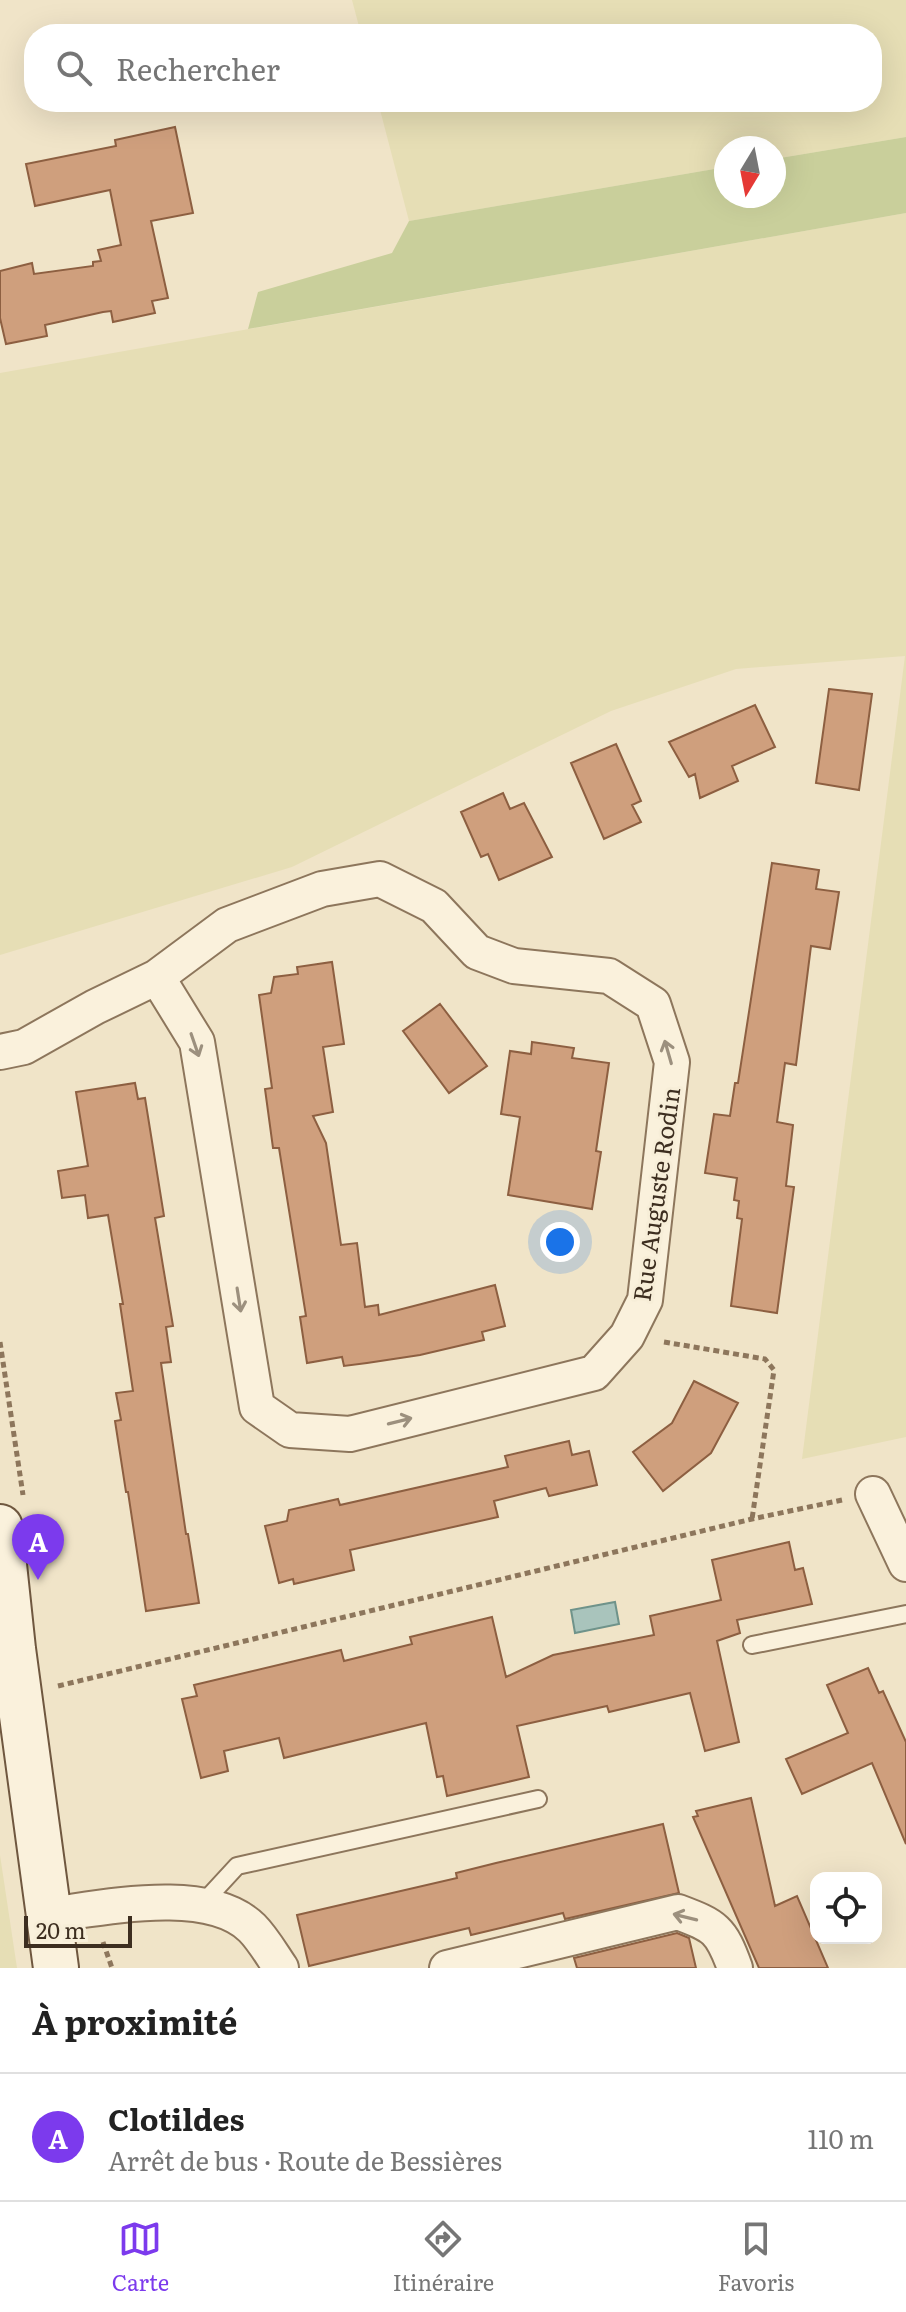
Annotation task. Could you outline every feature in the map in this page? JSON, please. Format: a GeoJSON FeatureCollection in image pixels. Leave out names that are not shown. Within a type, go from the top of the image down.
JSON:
{"type":"FeatureCollection","features":[{"type":"Feature","properties":{"kind":"main road"},"geometry":{"type":"LineString","coordinates":[[0,1527],[13,1649],[56,1968]]}},
{"type":"Feature","properties":{"kind":"street","name":"Rue Auguste Rodin"},"geometry":{"type":"LineString","coordinates":[[0,1052],[24,1047],[157,977],[227,925],[322,889],[380,879],[434,906],[477,952],[514,966],[609,976],[653,1004],[672,1062],[645,1300],[627,1336],[594,1373],[350,1434],[290,1430],[257,1407],[197,1042],[157,977]]}},
{"type":"Feature","properties":{"kind":"street"},"geometry":{"type":"LineString","coordinates":[[873,1494],[906,1564]]}},
{"type":"Feature","properties":{"kind":"street"},"geometry":{"type":"LineString","coordinates":[[48,1915],[166,1902],[202,1904],[222,1909],[251,1927],[281,1968]]}},
{"type":"Feature","properties":{"kind":"street"},"geometry":{"type":"LineString","coordinates":[[447,1968],[678,1912],[713,1925],[728,1948],[735,1968]]}},
{"type":"Feature","properties":{"kind":"lane"},"geometry":{"type":"LineString","coordinates":[[752,1645],[906,1614]]}},
{"type":"Feature","properties":{"kind":"lane"},"geometry":{"type":"LineString","coordinates":[[202,1904],[237,1866],[538,1799]]}},
{"type":"Feature","properties":{"kind":"path"},"geometry":{"type":"LineString","coordinates":[[627,1336],[765,1359],[774,1370],[752,1519]]}},
{"type":"Feature","properties":{"kind":"path"},"geometry":{"type":"LineString","coordinates":[[52,1687],[752,1519],[873,1494]]}},
{"type":"Feature","properties":{"kind":"path"},"geometry":{"type":"LineString","coordinates":[[100,1934],[112,1968]]}},
{"type":"Feature","properties":{"kind":"shaded area"},"geometry":{"type":"Polygon","coordinates":[[[352,0],[906,0],[906,137],[786,157],[786,136],[714,136],[714,169],[409,221],[381,112],[882,112],[882,24],[358,24],[352,0]]]}},
{"type":"Feature","properties":{"kind":"shaded area"},"geometry":{"type":"Polygon","coordinates":[[[906,213],[906,1437],[802,1459],[905,656],[736,669],[611,711],[292,867],[0,955],[0,373],[906,213]]]}},
{"type":"Feature","properties":{"kind":"shaded area"},"geometry":{"type":"Polygon","coordinates":[[[0,1855],[17,1968],[0,1968],[0,1855]]]}},
{"type":"Feature","properties":{"kind":"green space"},"geometry":{"type":"Polygon","coordinates":[[[906,137],[906,213],[248,329],[258,292],[392,253],[409,221],[714,169],[714,208],[786,208],[786,157],[906,137]]]}},
{"type":"Feature","properties":{"kind":"water"},"geometry":{"type":"Polygon","coordinates":[[[615,1602],[619,1624],[575,1633],[571,1610],[615,1602]]]}},
{"type":"Feature","properties":{"kind":"building"},"geometry":{"type":"Polygon","coordinates":[[[175,127],[193,213],[151,221],[168,298],[152,301],[155,313],[113,322],[111,311],[103,312],[45,325],[47,336],[6,344],[0,318],[0,271],[32,263],[34,274],[93,266],[93,262],[101,261],[98,250],[121,245],[110,190],[35,206],[26,164],[116,146],[115,140],[175,127]]]}},
{"type":"Feature","properties":{"kind":"building"},"geometry":{"type":"Polygon","coordinates":[[[829,689],[872,694],[859,790],[816,783],[829,689]]]}},
{"type":"Feature","properties":{"kind":"building"},"geometry":{"type":"Polygon","coordinates":[[[755,705],[775,747],[732,766],[738,781],[700,798],[695,774],[689,777],[669,742],[755,705]]]}},
{"type":"Feature","properties":{"kind":"building"},"geometry":{"type":"Polygon","coordinates":[[[616,744],[641,801],[632,805],[641,822],[604,839],[571,763],[616,744]]]}},
{"type":"Feature","properties":{"kind":"building"},"geometry":{"type":"Polygon","coordinates":[[[503,793],[510,809],[524,803],[552,857],[499,880],[488,854],[481,857],[461,812],[503,793]]]}},
{"type":"Feature","properties":{"kind":"building"},"geometry":{"type":"Polygon","coordinates":[[[772,863],[819,870],[816,889],[839,892],[830,949],[811,946],[796,1065],[785,1063],[777,1122],[793,1125],[786,1186],[794,1187],[777,1313],[731,1306],[742,1219],[737,1218],[739,1201],[734,1200],[737,1178],[705,1173],[714,1114],[730,1116],[735,1083],[738,1083],[772,863]]]}},
{"type":"Feature","properties":{"kind":"building"},"geometry":{"type":"Polygon","coordinates":[[[332,962],[344,1044],[323,1047],[333,1112],[313,1116],[326,1143],[341,1245],[357,1243],[365,1307],[378,1305],[379,1315],[495,1285],[505,1326],[482,1332],[484,1340],[420,1355],[344,1366],[342,1357],[307,1363],[300,1317],[306,1316],[279,1148],[273,1148],[265,1089],[272,1088],[259,995],[271,993],[274,977],[298,974],[297,967],[332,962]]]}},
{"type":"Feature","properties":{"kind":"building"},"geometry":{"type":"Polygon","coordinates":[[[440,1004],[487,1066],[449,1093],[403,1031],[440,1004]]]}},
{"type":"Feature","properties":{"kind":"building"},"geometry":{"type":"Polygon","coordinates":[[[532,1042],[574,1048],[572,1058],[609,1063],[596,1151],[601,1152],[592,1209],[508,1195],[520,1117],[501,1114],[510,1051],[531,1054],[532,1042]]]}},
{"type":"Feature","properties":{"kind":"building"},"geometry":{"type":"Polygon","coordinates":[[[135,1083],[138,1099],[145,1098],[164,1216],[155,1218],[173,1326],[166,1327],[171,1362],[161,1363],[199,1603],[146,1611],[115,1421],[121,1420],[116,1393],[133,1391],[108,1215],[88,1218],[85,1195],[62,1198],[58,1171],[88,1166],[76,1092],[135,1083]]]}},
{"type":"Feature","properties":{"kind":"building"},"geometry":{"type":"Polygon","coordinates":[[[694,1381],[738,1403],[711,1453],[663,1491],[633,1452],[672,1423],[694,1381]]]}},
{"type":"Feature","properties":{"kind":"building"},"geometry":{"type":"Polygon","coordinates":[[[569,1441],[572,1455],[589,1451],[597,1485],[549,1496],[546,1488],[494,1501],[498,1517],[350,1550],[354,1570],[294,1584],[293,1579],[279,1583],[265,1526],[287,1521],[289,1510],[338,1499],[340,1505],[508,1467],[505,1456],[569,1441]]]}},
{"type":"Feature","properties":{"kind":"building"},"geometry":{"type":"Polygon","coordinates":[[[789,1542],[795,1570],[803,1568],[812,1604],[737,1620],[740,1633],[717,1641],[739,1742],[705,1751],[690,1693],[609,1712],[607,1706],[517,1726],[529,1777],[447,1796],[443,1776],[437,1777],[426,1723],[284,1758],[279,1738],[224,1751],[228,1771],[201,1778],[182,1699],[197,1696],[194,1685],[341,1650],[344,1661],[412,1644],[410,1637],[492,1617],[506,1677],[553,1655],[654,1635],[650,1616],[721,1600],[712,1560],[789,1542]]]}},
{"type":"Feature","properties":{"kind":"building"},"geometry":{"type":"Polygon","coordinates":[[[868,1668],[879,1693],[883,1691],[906,1742],[906,1844],[872,1763],[802,1794],[786,1759],[848,1733],[827,1685],[868,1668]]]}},
{"type":"Feature","properties":{"kind":"building"},"geometry":{"type":"Polygon","coordinates":[[[751,1798],[775,1906],[797,1896],[810,1926],[810,1944],[818,1944],[828,1968],[759,1968],[693,1817],[698,1816],[696,1811],[751,1798]]]}},
{"type":"Feature","properties":{"kind":"building"},"geometry":{"type":"Polygon","coordinates":[[[663,1824],[679,1893],[565,1919],[563,1913],[471,1935],[469,1928],[309,1966],[297,1915],[457,1878],[456,1873],[663,1824]]]}},
{"type":"Feature","properties":{"kind":"building"},"geometry":{"type":"Polygon","coordinates":[[[677,1933],[689,1938],[696,1968],[577,1968],[574,1958],[677,1933]]]}},
{"type":"Feature","properties":{"kind":"place","name":"Clotildes"},"geometry":{"type":"Point","coordinates":[38,1580]}}]}
